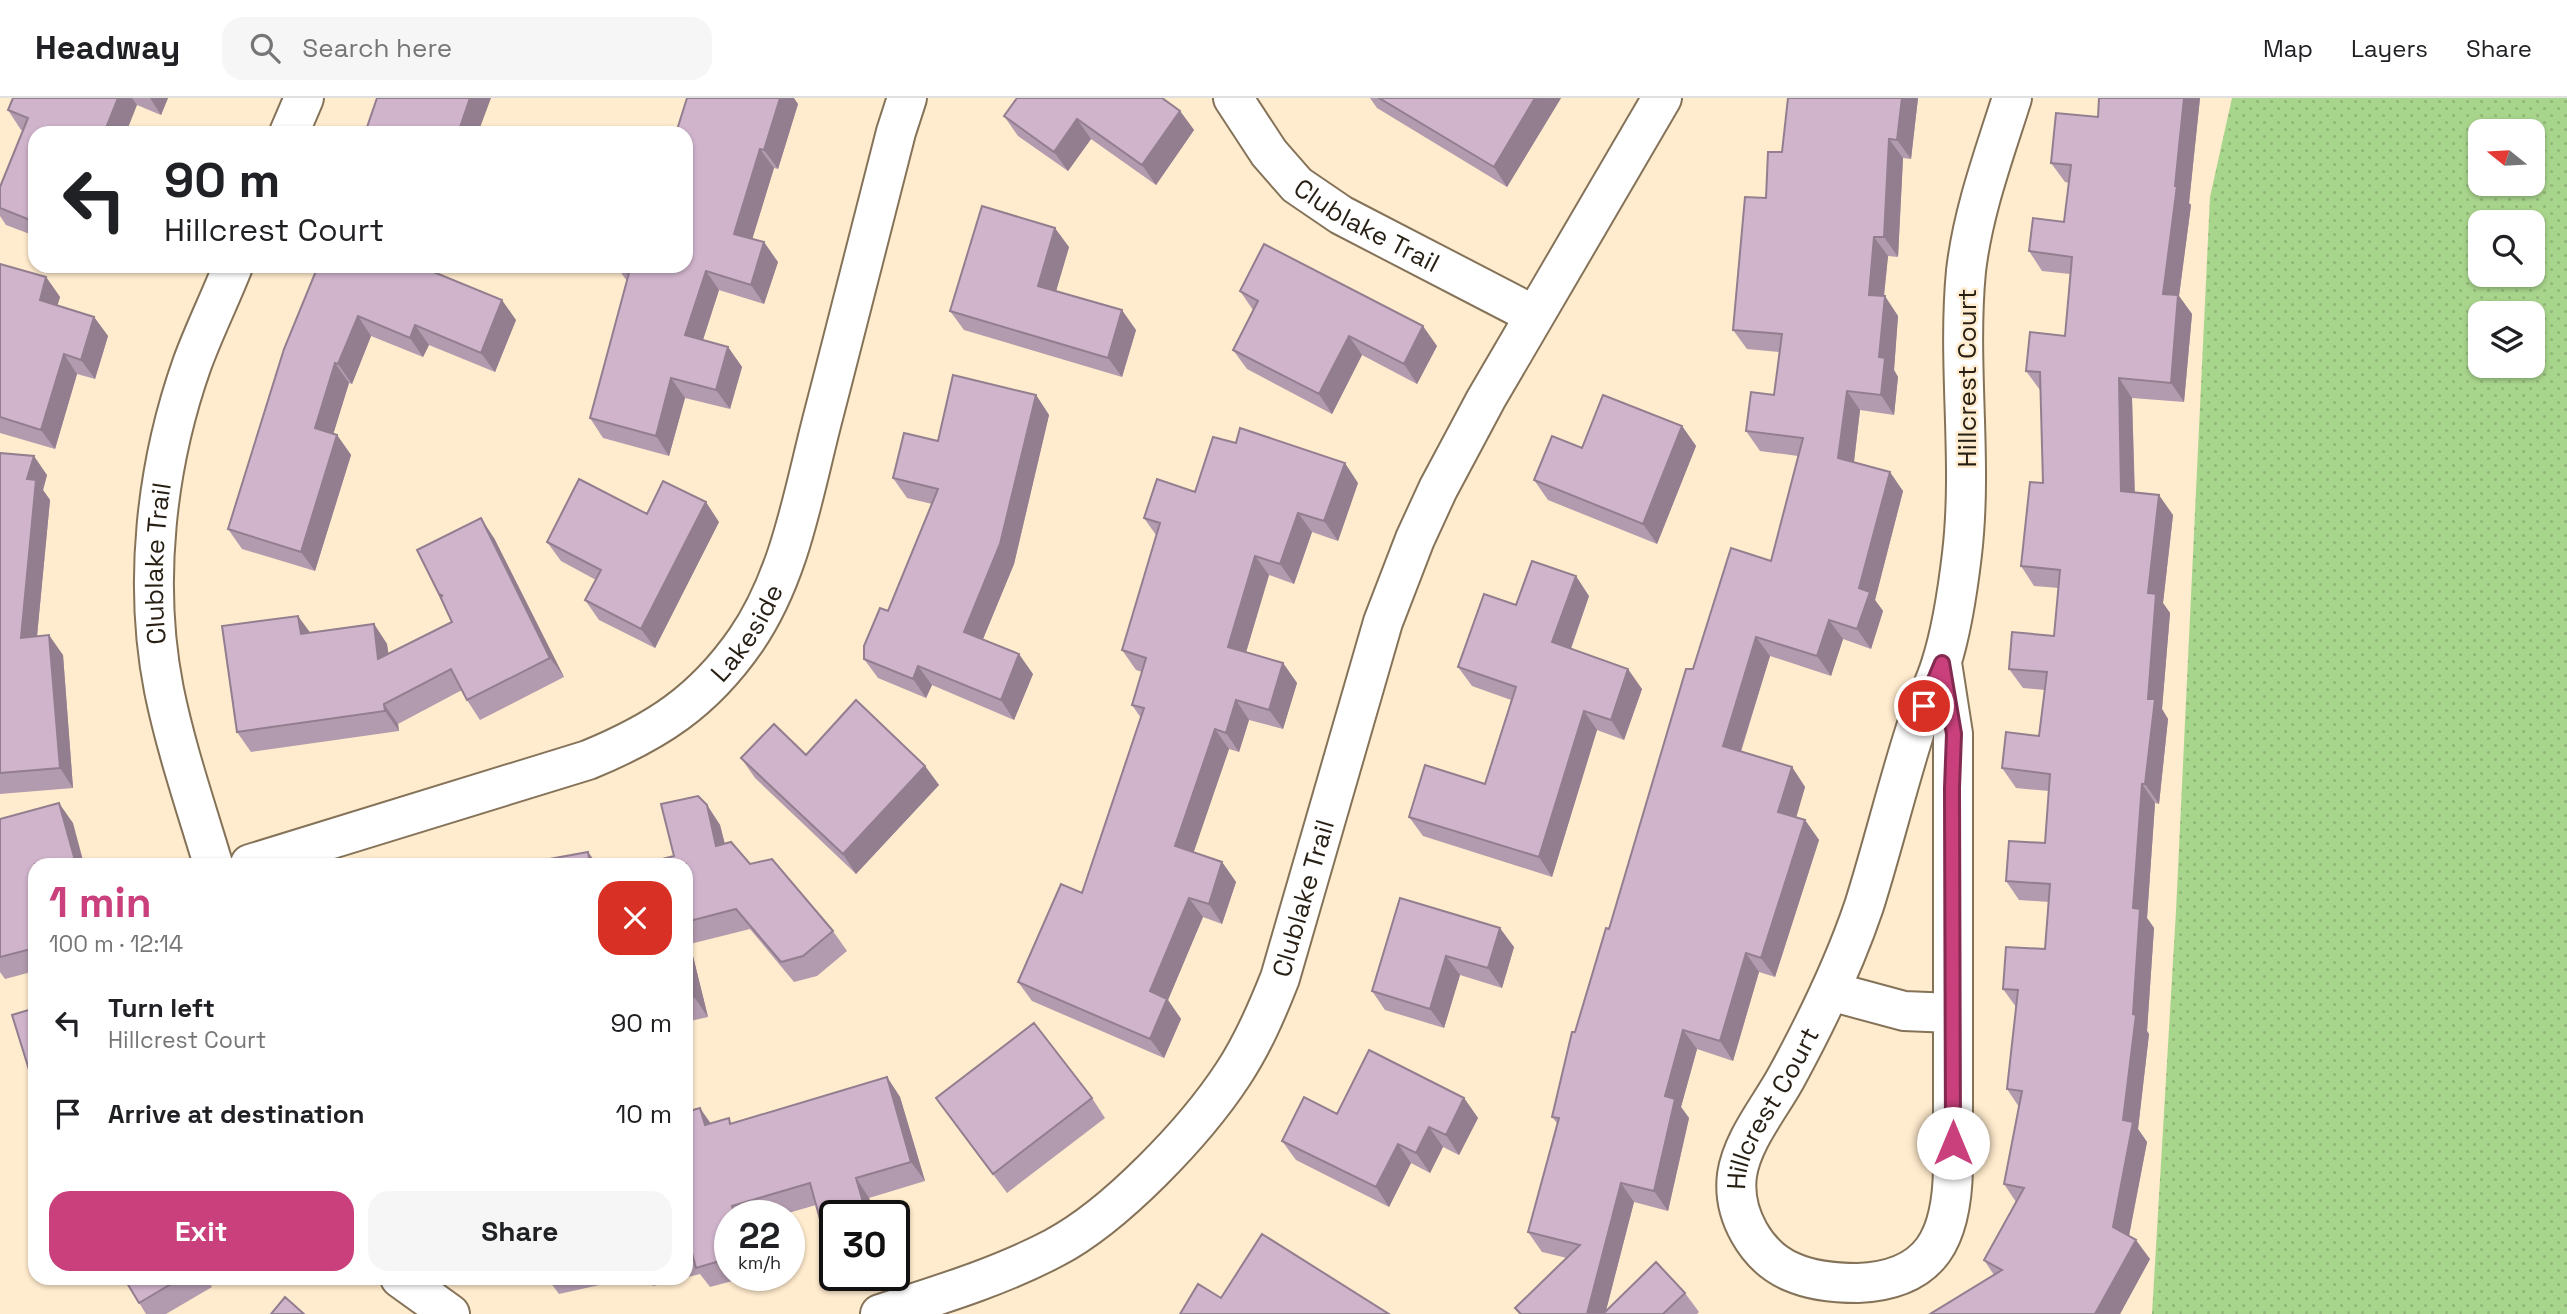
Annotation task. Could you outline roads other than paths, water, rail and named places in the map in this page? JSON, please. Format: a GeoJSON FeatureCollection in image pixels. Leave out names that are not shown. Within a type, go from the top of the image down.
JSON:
{"type":"FeatureCollection","features":[{"type":"Feature","properties":{"kind":"street"},"geometry":{"type":"LineString","coordinates":[[292,126],[304,98]]}},
{"type":"Feature","properties":{"kind":"street","name":"Lakeside"},"geometry":{"type":"LineString","coordinates":[[269,858],[605,753],[642,737],[668,721],[720,672],[745,642],[764,610],[793,536],[907,98]]}},
{"type":"Feature","properties":{"kind":"street","name":"Clublake Trail"},"geometry":{"type":"LineString","coordinates":[[1233,98],[1269,153],[1297,185],[1341,215],[1534,315]]}},
{"type":"Feature","properties":{"kind":"street","name":"Clublake Trail"},"geometry":{"type":"LineString","coordinates":[[880,1314],[985,1280],[1057,1247],[1086,1228],[1153,1169],[1208,1107],[1233,1074],[1269,1008],[1280,978],[1367,674],[1397,582],[1438,489],[1534,315],[1662,98]]}},
{"type":"Feature","properties":{"kind":"street","name":"Hillcrest Court"},"geometry":{"type":"LineString","coordinates":[[1942,663],[1954,734],[1952,1196],[1949,1217],[1935,1250],[1924,1263],[1910,1272],[1890,1279],[1850,1283],[1808,1278],[1775,1262],[1752,1238],[1739,1209],[1736,1189],[1738,1170],[1750,1141],[1803,1047],[1830,991],[1860,915],[1915,728],[1942,663],[1959,577],[1967,498],[1964,316],[1966,271],[1980,199],[2012,98]]}},
{"type":"Feature","properties":{"kind":"street","name":"Clublake Trail"},"geometry":{"type":"LineString","coordinates":[[211,858],[164,689],[158,652],[155,580],[160,498],[178,410],[192,363],[230,273]]}},
{"type":"Feature","properties":{"kind":"street"},"geometry":{"type":"LineString","coordinates":[[1830,991],[1904,1011],[1952,1013]]}},
{"type":"Feature","properties":{"kind":"street"},"geometry":{"type":"LineString","coordinates":[[410,1285],[450,1314]]}}]}
